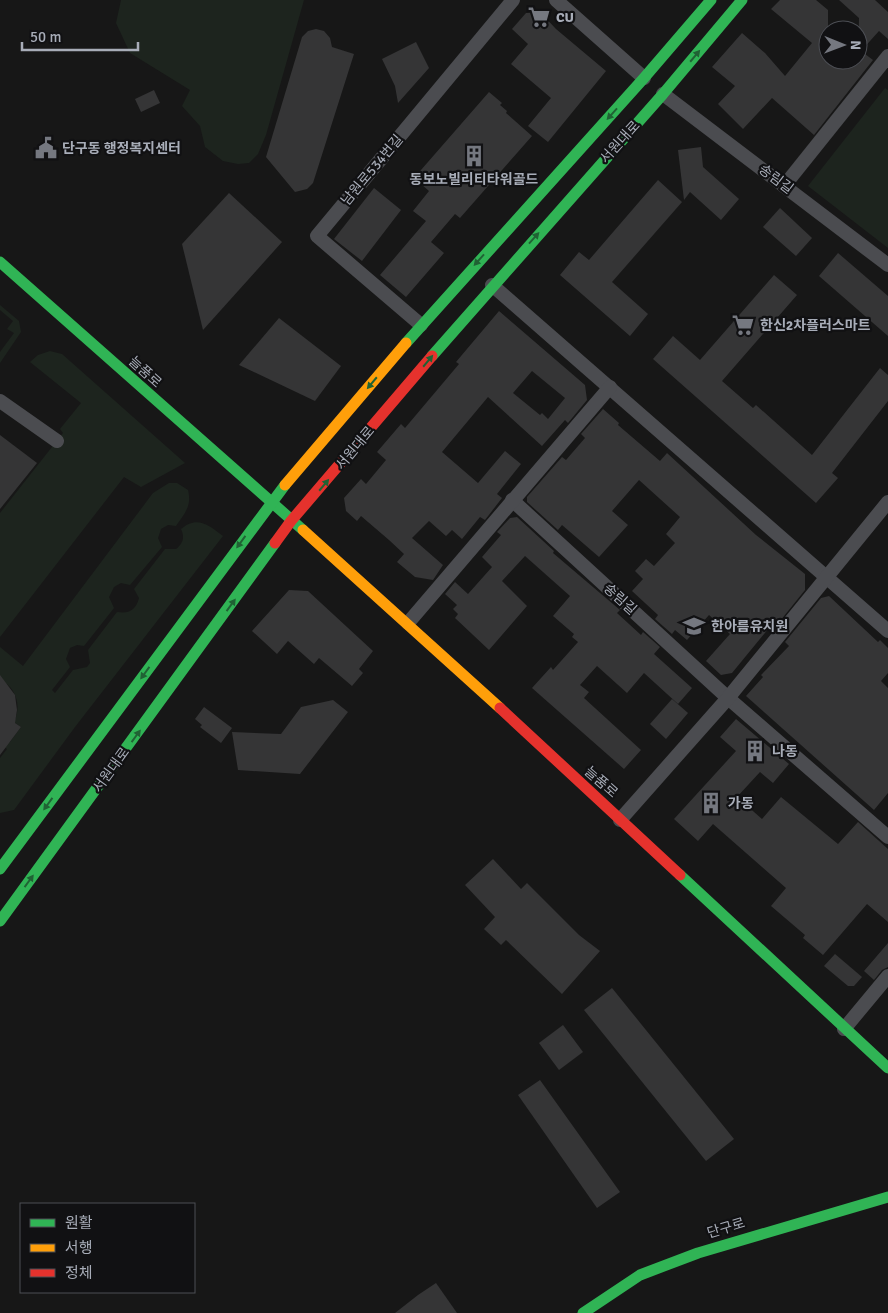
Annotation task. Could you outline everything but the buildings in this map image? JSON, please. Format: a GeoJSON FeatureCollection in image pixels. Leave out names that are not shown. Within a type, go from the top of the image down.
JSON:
{"type":"FeatureCollection","features":[{"type":"Feature","properties":{"kind":"street","name":"남원로534번길"},"geometry":{"type":"LineString","coordinates":[[421,326],[317,236],[513,0]]}},
{"type":"Feature","properties":{"kind":"street","name":"송림길"},"geometry":{"type":"LineString","coordinates":[[556,0],[654,86],[888,265]]}},
{"type":"Feature","properties":{"kind":"street","name":"서원대로"},"geometry":{"type":"LineString","coordinates":[[0,920],[291,521],[492,285],[654,86],[711,0]]}},
{"type":"Feature","properties":{"kind":"street","name":"서원대로"},"geometry":{"type":"LineString","coordinates":[[0,869],[11,846],[270,503],[421,326],[654,86],[742,0]]}},
{"type":"Feature","properties":{"kind":"street"},"geometry":{"type":"LineString","coordinates":[[784,186],[883,71],[888,56]]}},
{"type":"Feature","properties":{"kind":"street","name":"늘품로"},"geometry":{"type":"LineString","coordinates":[[0,262],[270,503],[408,623],[888,1068]]}},
{"type":"Feature","properties":{"kind":"street"},"geometry":{"type":"LineString","coordinates":[[492,285],[888,632]]}},
{"type":"Feature","properties":{"kind":"street"},"geometry":{"type":"LineString","coordinates":[[408,623],[610,388]]}},
{"type":"Feature","properties":{"kind":"street"},"geometry":{"type":"LineString","coordinates":[[0,401],[57,441]]}},
{"type":"Feature","properties":{"kind":"street","name":"송림길"},"geometry":{"type":"LineString","coordinates":[[512,500],[728,698],[888,837]]}},
{"type":"Feature","properties":{"kind":"street"},"geometry":{"type":"LineString","coordinates":[[620,820],[728,698],[888,502]]}},
{"type":"Feature","properties":{"kind":"street"},"geometry":{"type":"LineString","coordinates":[[844,1029],[888,976]]}},
{"type":"Feature","properties":{"kind":"street","name":"단구로"},"geometry":{"type":"LineString","coordinates":[[583,1313],[640,1275],[698,1253],[888,1197]]}},
{"type":"Feature","properties":{"kind":"shaded area"},"geometry":{"type":"Polygon","coordinates":[[[121,0],[304,0],[266,135],[258,154],[249,163],[238,164],[223,161],[205,147],[200,126],[182,106],[190,90],[130,53],[116,23],[121,0]]]}},
{"type":"Feature","properties":{"kind":"shaded area"},"geometry":{"type":"Polygon","coordinates":[[[885,88],[888,90],[888,248],[808,186],[885,88]]]}},
{"type":"Feature","properties":{"kind":"shaded area"},"geometry":{"type":"Polygon","coordinates":[[[0,305],[19,321],[21,332],[0,363],[0,352],[14,333],[7,329],[13,321],[0,310],[0,305]]]}},
{"type":"Feature","properties":{"kind":"shaded area"},"geometry":{"type":"Polygon","coordinates":[[[50,351],[62,354],[185,463],[141,487],[124,477],[0,637],[0,513],[63,433],[60,429],[81,403],[30,362],[38,355],[50,351]]]}},
{"type":"Feature","properties":{"kind":"shaded area"},"geometry":{"type":"Polygon","coordinates":[[[169,483],[177,483],[188,490],[189,501],[185,513],[176,526],[168,525],[161,529],[158,538],[162,547],[130,585],[121,583],[114,587],[109,597],[114,608],[84,646],[77,645],[70,648],[66,659],[70,667],[52,690],[55,693],[73,670],[87,667],[90,663],[88,650],[117,612],[128,612],[136,606],[139,598],[134,589],[165,549],[176,549],[180,545],[183,540],[181,529],[198,522],[208,525],[223,536],[75,727],[14,810],[0,813],[0,758],[7,749],[2,745],[10,742],[21,727],[14,722],[17,703],[14,692],[0,679],[0,647],[23,666],[153,493],[169,483]]]}},
{"type":"Feature","properties":{"kind":"traffic: fast"},"geometry":{"type":"LineString","coordinates":[[406,343],[644,78],[711,0]]}},
{"type":"Feature","properties":{"kind":"traffic: fast"},"geometry":{"type":"LineString","coordinates":[[432,356],[663,94],[742,0]]}},
{"type":"Feature","properties":{"kind":"traffic: fast"},"geometry":{"type":"LineString","coordinates":[[0,262],[303,530]]}},
{"type":"Feature","properties":{"kind":"traffic: fast"},"geometry":{"type":"LineString","coordinates":[[0,869],[285,485]]}},
{"type":"Feature","properties":{"kind":"traffic: fast"},"geometry":{"type":"LineString","coordinates":[[0,921],[275,543]]}},
{"type":"Feature","properties":{"kind":"traffic: fast"},"geometry":{"type":"LineString","coordinates":[[680,875],[888,1068]]}},
{"type":"Feature","properties":{"kind":"traffic: fast"},"geometry":{"type":"LineString","coordinates":[[583,1313],[640,1275],[698,1253],[888,1197]]}},
{"type":"Feature","properties":{"kind":"traffic: slow"},"geometry":{"type":"LineString","coordinates":[[285,485],[406,343]]}},
{"type":"Feature","properties":{"kind":"traffic: slow"},"geometry":{"type":"LineString","coordinates":[[303,530],[500,708]]}},
{"type":"Feature","properties":{"kind":"traffic: jam"},"geometry":{"type":"LineString","coordinates":[[275,543],[291,521],[432,356]]}},
{"type":"Feature","properties":{"kind":"traffic: jam"},"geometry":{"type":"LineString","coordinates":[[500,708],[680,875]]}},
{"type":"Feature","properties":{"kind":"place","name":"CU"},"geometry":{"type":"Point","coordinates":[539,17]}},
{"type":"Feature","properties":{"kind":"place","name":"단구동 행정복지센터"},"geometry":{"type":"Point","coordinates":[46,148]}},
{"type":"Feature","properties":{"kind":"place","name":"동보노빌리티타워골드"},"geometry":{"type":"Point","coordinates":[474,156]}},
{"type":"Feature","properties":{"kind":"place","name":"한신2차플러스마트"},"geometry":{"type":"Point","coordinates":[743,325]}},
{"type":"Feature","properties":{"kind":"place","name":"한아름유치원"},"geometry":{"type":"Point","coordinates":[694,626]}},
{"type":"Feature","properties":{"kind":"place","name":"나동"},"geometry":{"type":"Point","coordinates":[755,751]}},
{"type":"Feature","properties":{"kind":"place","name":"가동"},"geometry":{"type":"Point","coordinates":[711,803]}}]}
